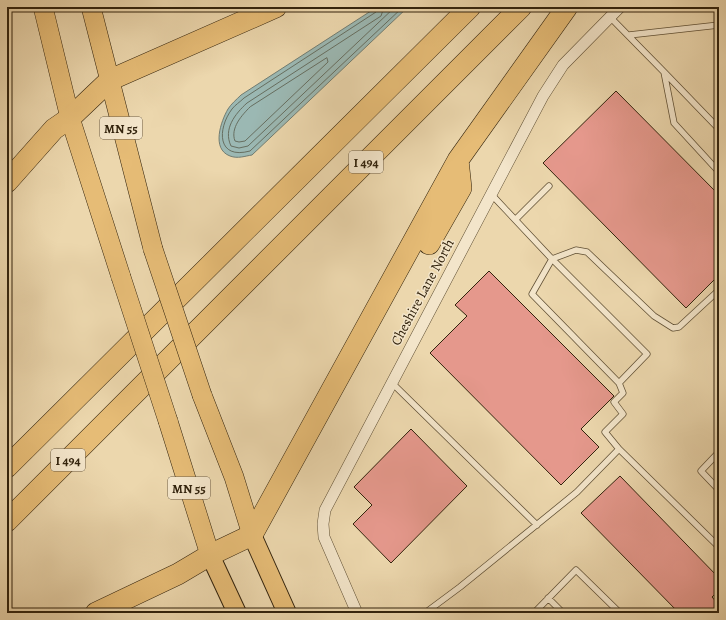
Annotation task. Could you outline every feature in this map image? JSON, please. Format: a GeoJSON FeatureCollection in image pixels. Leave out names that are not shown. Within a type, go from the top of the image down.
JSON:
{"type":"FeatureCollection","features":[{"type":"Feature","properties":{"kind":"highway","name":"MN 55"},"geometry":{"type":"LineString","coordinates":[[43,7],[70,118],[210,555]]}},
{"type":"Feature","properties":{"kind":"highway","name":"MN 55"},"geometry":{"type":"LineString","coordinates":[[91,7],[110,80],[119,123],[153,249],[202,395],[234,477],[252,535]]}},
{"type":"Feature","properties":{"kind":"highway"},"geometry":{"type":"LineString","coordinates":[[7,182],[54,129],[70,118],[110,80],[276,7]]}},
{"type":"Feature","properties":{"kind":"highway","name":"I 494"},"geometry":{"type":"LineString","coordinates":[[7,467],[470,7]]}},
{"type":"Feature","properties":{"kind":"highway","name":"I 494"},"geometry":{"type":"LineString","coordinates":[[7,522],[521,7]]}},
{"type":"Feature","properties":{"kind":"highway"},"geometry":{"type":"LineString","coordinates":[[96,613],[178,574],[210,555],[252,535],[458,160],[567,7]]}},
{"type":"Feature","properties":{"kind":"main road","name":"MN 55"},"geometry":{"type":"LineString","coordinates":[[252,535],[287,613]]}},
{"type":"Feature","properties":{"kind":"main road","name":"MN 55"},"geometry":{"type":"LineString","coordinates":[[210,555],[237,613]]}},
{"type":"Feature","properties":{"kind":"street","name":"Cheshire Lane North"},"geometry":{"type":"LineString","coordinates":[[357,613],[324,537],[323,524],[325,510],[330,498],[543,96],[563,65],[620,7]]}},
{"type":"Feature","properties":{"kind":"lane"},"geometry":{"type":"LineString","coordinates":[[610,17],[719,129]]}},
{"type":"Feature","properties":{"kind":"lane"},"geometry":{"type":"LineString","coordinates":[[629,36],[719,25]]}},
{"type":"Feature","properties":{"kind":"lane"},"geometry":{"type":"LineString","coordinates":[[664,72],[674,123],[719,172]]}},
{"type":"Feature","properties":{"kind":"lane"},"geometry":{"type":"LineString","coordinates":[[516,219],[550,186]]}},
{"type":"Feature","properties":{"kind":"lane"},"geometry":{"type":"LineString","coordinates":[[491,194],[552,259],[646,354],[619,383]]}},
{"type":"Feature","properties":{"kind":"lane"},"geometry":{"type":"LineString","coordinates":[[719,290],[679,327],[673,328],[654,316],[587,252],[576,250],[552,259],[532,294],[619,383],[623,393],[614,402],[623,414],[605,432],[619,449],[719,547]]}},
{"type":"Feature","properties":{"kind":"lane"},"geometry":{"type":"LineString","coordinates":[[392,383],[537,525]]}},
{"type":"Feature","properties":{"kind":"lane"},"geometry":{"type":"LineString","coordinates":[[425,613],[577,492],[619,449]]}},
{"type":"Feature","properties":{"kind":"lane"},"geometry":{"type":"LineString","coordinates":[[719,452],[701,471],[719,490]]}},
{"type":"Feature","properties":{"kind":"lane"},"geometry":{"type":"LineString","coordinates":[[534,613],[576,570],[620,613]]}},
{"type":"Feature","properties":{"kind":"lane"},"geometry":{"type":"LineString","coordinates":[[548,598],[563,613]]}},
{"type":"Feature","properties":{"kind":"water"},"geometry":{"type":"Polygon","coordinates":[[[377,7],[408,7],[252,155],[236,157],[230,156],[224,152],[219,141],[219,134],[223,120],[232,103],[241,95],[377,7]]]}},
{"type":"Feature","properties":{"kind":"building"},"geometry":{"type":"Polygon","coordinates":[[[616,91],[719,195],[719,275],[686,308],[543,163],[616,91]]]}},
{"type":"Feature","properties":{"kind":"building"},"geometry":{"type":"Polygon","coordinates":[[[489,271],[614,396],[581,429],[599,447],[561,485],[430,353],[467,316],[455,305],[489,271]]]}},
{"type":"Feature","properties":{"kind":"building"},"geometry":{"type":"Polygon","coordinates":[[[411,429],[467,486],[391,563],[353,524],[372,505],[354,487],[411,429]]]}},
{"type":"Feature","properties":{"kind":"building"},"geometry":{"type":"Polygon","coordinates":[[[620,476],[719,578],[719,590],[712,597],[719,605],[719,608],[713,613],[679,613],[581,513],[620,476]]]}}]}
